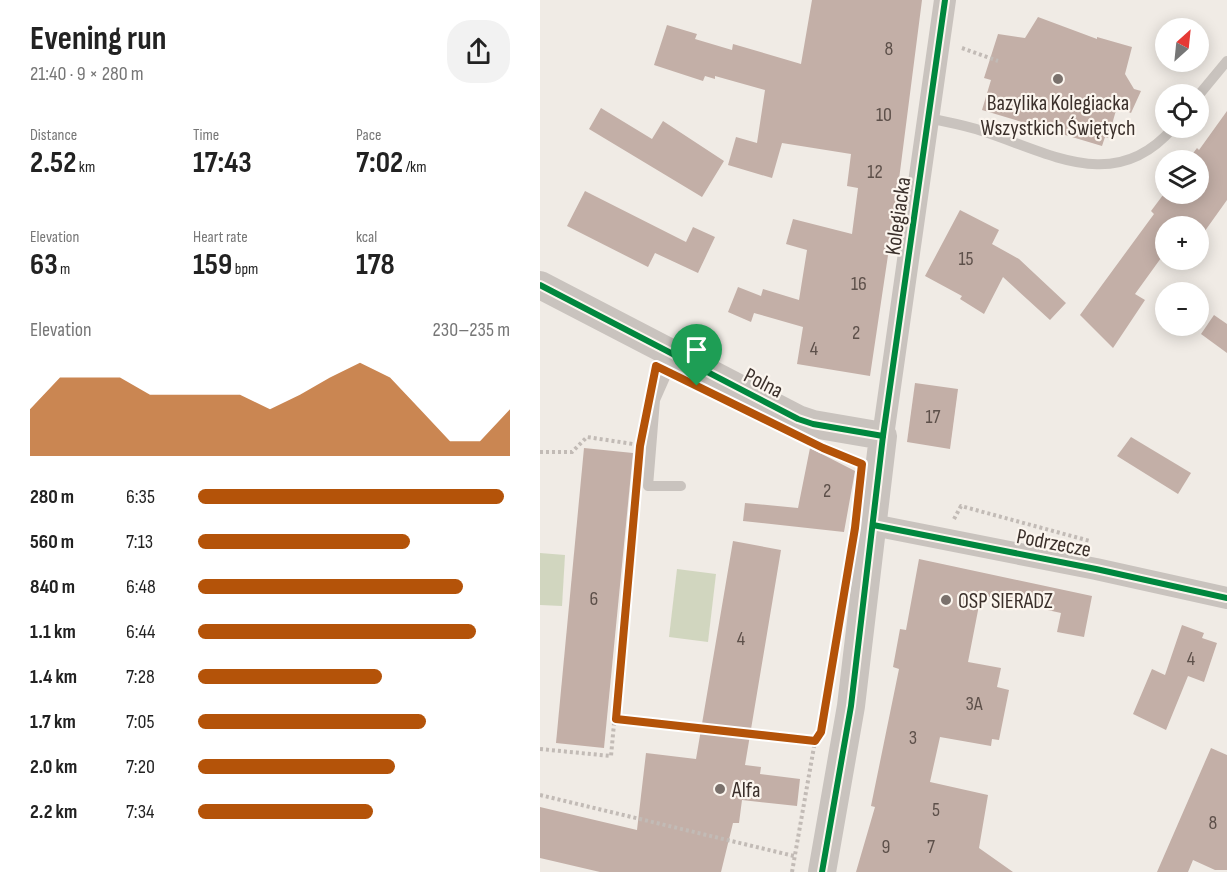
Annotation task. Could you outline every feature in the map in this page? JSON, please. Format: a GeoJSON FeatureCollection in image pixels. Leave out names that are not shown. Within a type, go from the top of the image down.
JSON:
{"type":"FeatureCollection","features":[{"type":"Feature","properties":{"kind":"street","name":"Kolegiacka"},"geometry":{"type":"LineString","coordinates":[[883,436],[945,0]]}},
{"type":"Feature","properties":{"kind":"street","name":"Polna"},"geometry":{"type":"LineString","coordinates":[[540,285],[798,419],[813,424],[883,436]]}},
{"type":"Feature","properties":{"kind":"street"},"geometry":{"type":"LineString","coordinates":[[822,872],[851,706],[883,436]]}},
{"type":"Feature","properties":{"kind":"street","name":"Podrzecze"},"geometry":{"type":"LineString","coordinates":[[873,525],[1096,569],[1227,598]]}},
{"type":"Feature","properties":{"kind":"lane"},"geometry":{"type":"LineString","coordinates":[[1208,84],[1227,61]]}},
{"type":"Feature","properties":{"kind":"lane"},"geometry":{"type":"LineString","coordinates":[[928,118],[981,130],[1061,160],[1087,165],[1117,163],[1140,155],[1164,138]]}},
{"type":"Feature","properties":{"kind":"lane"},"geometry":{"type":"LineString","coordinates":[[675,357],[655,400],[648,486],[681,486]]}},
{"type":"Feature","properties":{"kind":"path"},"geometry":{"type":"LineString","coordinates":[[956,57],[958,46],[998,61]]}},
{"type":"Feature","properties":{"kind":"path"},"geometry":{"type":"LineString","coordinates":[[540,452],[572,452],[587,437],[640,446]]}},
{"type":"Feature","properties":{"kind":"path"},"geometry":{"type":"LineString","coordinates":[[540,748],[611,756],[636,493]]}},
{"type":"Feature","properties":{"kind":"path"},"geometry":{"type":"LineString","coordinates":[[943,519],[953,521],[961,506],[1097,543]]}},
{"type":"Feature","properties":{"kind":"path"},"geometry":{"type":"LineString","coordinates":[[616,719],[815,741]]}},
{"type":"Feature","properties":{"kind":"path"},"geometry":{"type":"LineString","coordinates":[[792,872],[815,741],[821,732]]}},
{"type":"Feature","properties":{"kind":"path"},"geometry":{"type":"LineString","coordinates":[[540,795],[794,856]]}},
{"type":"Feature","properties":{"kind":"green space"},"geometry":{"type":"Polygon","coordinates":[[[540,553],[565,555],[562,606],[540,605],[540,553]]]}},
{"type":"Feature","properties":{"kind":"green space"},"geometry":{"type":"Polygon","coordinates":[[[677,569],[716,574],[708,642],[669,637],[677,569]]]}},
{"type":"Feature","properties":{"kind":"building"},"geometry":{"type":"Polygon","coordinates":[[[812,0],[922,0],[897,195],[870,376],[797,364],[803,327],[754,313],[751,322],[728,312],[738,287],[761,296],[763,289],[799,300],[807,250],[786,244],[793,219],[852,234],[858,188],[847,186],[851,154],[782,143],[772,178],[728,165],[736,137],[757,143],[765,90],[715,76],[715,79],[705,76],[703,81],[654,65],[667,25],[697,34],[695,39],[732,50],[733,44],[801,64],[812,0]]]}},
{"type":"Feature","properties":{"kind":"building","name":"Bazylika Kolegiacka Wszystkich Świętych"},"geometry":{"type":"Polygon","coordinates":[[[1038,17],[1097,39],[1097,37],[1132,47],[1125,74],[1134,89],[1141,91],[1131,113],[1117,107],[1108,138],[1105,137],[1102,146],[982,110],[991,80],[984,78],[998,34],[1025,38],[1038,17]]]}},
{"type":"Feature","properties":{"kind":"building"},"geometry":{"type":"Polygon","coordinates":[[[601,108],[652,139],[663,121],[724,161],[702,197],[589,129],[601,108]]]}},
{"type":"Feature","properties":{"kind":"building"},"geometry":{"type":"Polygon","coordinates":[[[1227,111],[1227,200],[1209,225],[1209,216],[1155,216],[1155,266],[1135,294],[1145,300],[1113,348],[1080,315],[1154,214],[1151,211],[1156,204],[1209,204],[1209,150],[1199,150],[1227,111]]]}},
{"type":"Feature","properties":{"kind":"building"},"geometry":{"type":"Polygon","coordinates":[[[585,191],[686,242],[693,227],[715,237],[698,273],[655,253],[648,267],[567,226],[585,191]]]}},
{"type":"Feature","properties":{"kind":"building"},"geometry":{"type":"Polygon","coordinates":[[[960,210],[999,230],[992,244],[1019,259],[1066,303],[1050,320],[1003,277],[984,314],[960,299],[962,296],[925,276],[960,210]]]}},
{"type":"Feature","properties":{"kind":"building"},"geometry":{"type":"Polygon","coordinates":[[[1214,315],[1227,324],[1227,353],[1204,336],[1209,336],[1209,322],[1214,315]]]}},
{"type":"Feature","properties":{"kind":"building"},"geometry":{"type":"Polygon","coordinates":[[[915,383],[958,389],[950,449],[907,442],[915,383]]]}},
{"type":"Feature","properties":{"kind":"building"},"geometry":{"type":"Polygon","coordinates":[[[1131,437],[1191,473],[1178,494],[1117,456],[1131,437]]]}},
{"type":"Feature","properties":{"kind":"building"},"geometry":{"type":"Polygon","coordinates":[[[584,448],[633,453],[604,748],[556,743],[584,448]]]}},
{"type":"Feature","properties":{"kind":"building"},"geometry":{"type":"Polygon","coordinates":[[[810,448],[855,471],[844,532],[743,521],[745,503],[798,508],[810,448]]]}},
{"type":"Feature","properties":{"kind":"building"},"geometry":{"type":"Polygon","coordinates":[[[733,541],[781,550],[745,765],[761,767],[760,774],[800,779],[797,806],[742,800],[739,823],[733,823],[721,872],[600,872],[540,858],[540,807],[637,830],[646,753],[696,759],[733,541]]]}},
{"type":"Feature","properties":{"kind":"building"},"geometry":{"type":"Polygon","coordinates":[[[919,559],[1092,596],[1084,637],[1057,632],[1061,613],[981,595],[968,662],[1001,668],[997,687],[1009,690],[999,740],[992,739],[991,746],[940,737],[930,782],[988,795],[979,848],[1013,872],[856,872],[875,807],[871,806],[899,669],[893,667],[900,629],[906,630],[919,559]]]}},
{"type":"Feature","properties":{"kind":"building"},"geometry":{"type":"Polygon","coordinates":[[[1182,625],[1204,633],[1202,638],[1217,643],[1204,682],[1188,676],[1166,730],[1133,714],[1152,669],[1165,675],[1182,625]]]}},
{"type":"Feature","properties":{"kind":"building"},"geometry":{"type":"Polygon","coordinates":[[[1211,748],[1227,755],[1227,870],[1215,870],[1193,860],[1188,872],[1157,872],[1211,748]]]}},
{"type":"Feature","properties":{"kind":"cycle path"},"geometry":{"type":"LineString","coordinates":[[822,872],[851,706],[883,436],[945,0]]}},
{"type":"Feature","properties":{"kind":"cycle path"},"geometry":{"type":"LineString","coordinates":[[540,285],[798,419],[813,424],[883,436]]}},
{"type":"Feature","properties":{"kind":"cycle path"},"geometry":{"type":"LineString","coordinates":[[873,525],[1096,569],[1227,598]]}},
{"type":"Feature","properties":{"kind":"place","name":"Bazylika Kolegiacka Wszystkich Świętych"},"geometry":{"type":"Point","coordinates":[1058,79]}},
{"type":"Feature","properties":{"kind":"place","name":"OSP SIERADZ"},"geometry":{"type":"Point","coordinates":[946,600]}},
{"type":"Feature","properties":{"kind":"place","name":"Alfa"},"geometry":{"type":"Point","coordinates":[720,789]}},
{"type":"Feature","properties":{"kind":"route"},"geometry":{"type":"LineString","coordinates":[[656,366],[697,386],[823,448],[862,464],[855,528],[821,732],[815,741],[616,719],[640,446],[656,366]]}}]}
